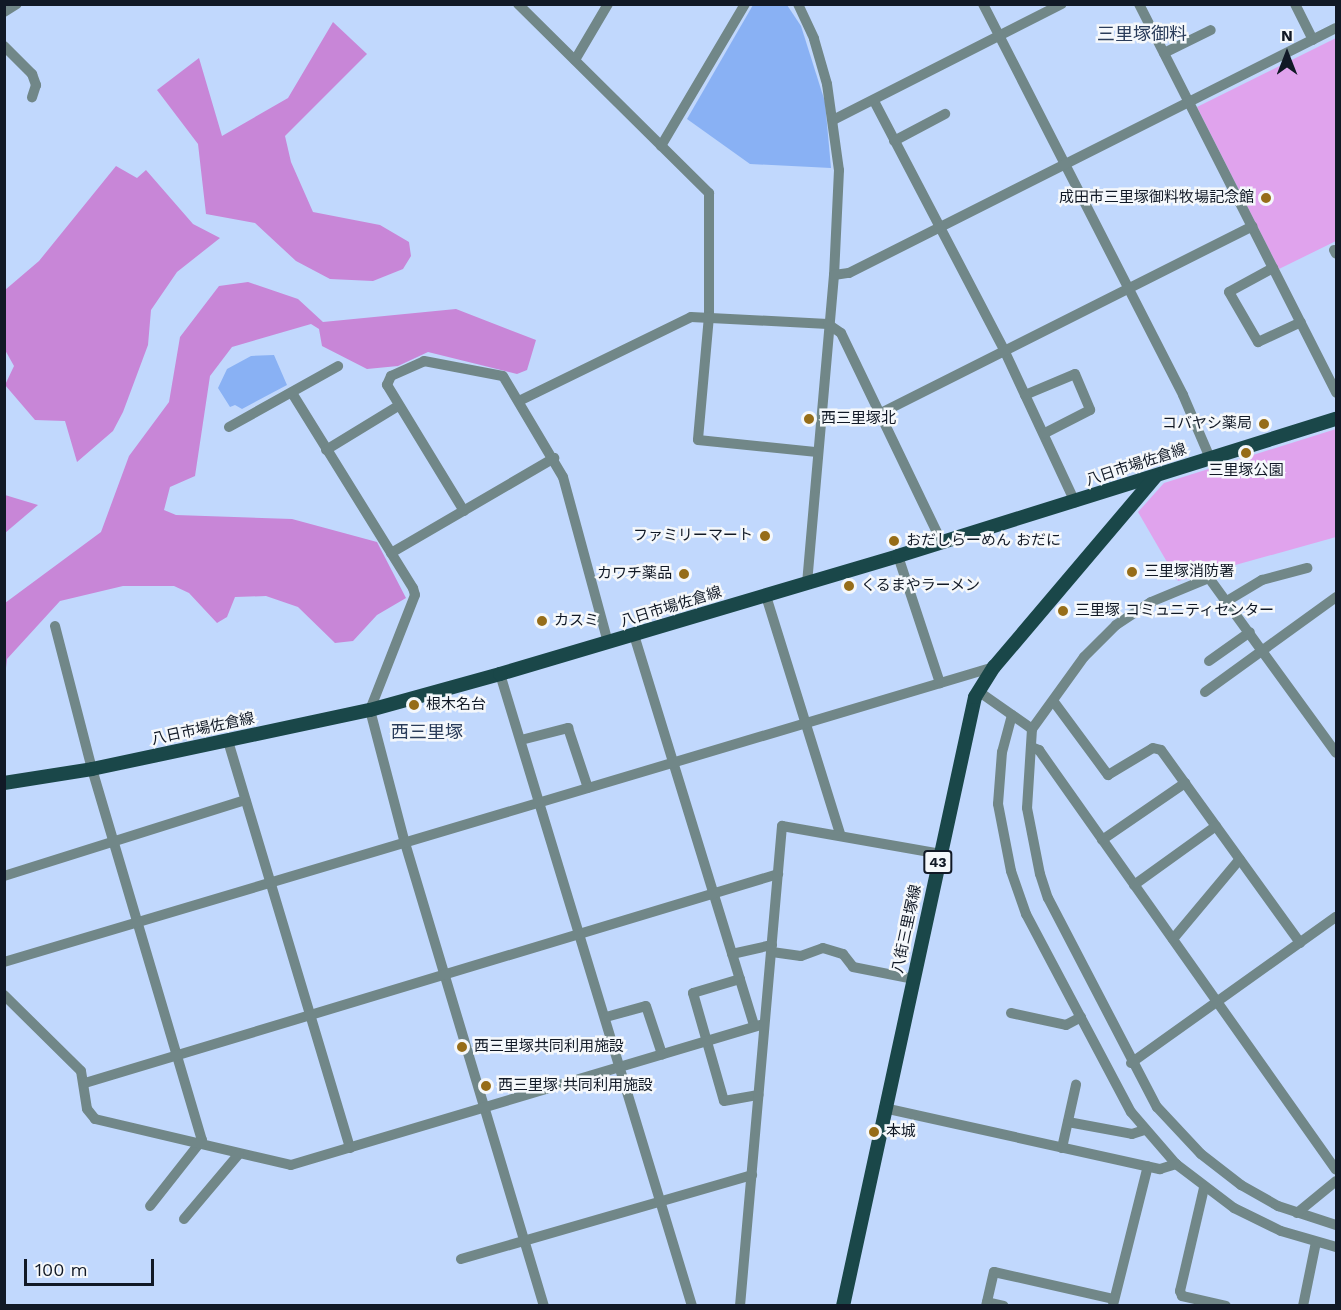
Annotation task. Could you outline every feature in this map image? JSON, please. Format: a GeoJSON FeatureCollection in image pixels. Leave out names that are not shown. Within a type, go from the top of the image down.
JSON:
{"type":"FeatureCollection","features":[{"type":"Feature","properties":{"kind":"main road","name":"八日市場佐倉線"},"geometry":{"type":"LineString","coordinates":[[4,783],[92,769],[228,741],[370,710],[500,675],[942,543],[1336,419]]}},
{"type":"Feature","properties":{"kind":"main road","name":"八街三里塚線"},"geometry":{"type":"LineString","coordinates":[[843,1305],[967,722],[978,691],[994,667],[1155,477]]}},
{"type":"Feature","properties":{"kind":"street"},"geometry":{"type":"LineString","coordinates":[[4,12],[17,4]]}},
{"type":"Feature","properties":{"kind":"street"},"geometry":{"type":"LineString","coordinates":[[518,4],[711,199],[709,316],[698,440],[817,452]]}},
{"type":"Feature","properties":{"kind":"street"},"geometry":{"type":"LineString","coordinates":[[575,60],[608,4]]}},
{"type":"Feature","properties":{"kind":"street"},"geometry":{"type":"LineString","coordinates":[[661,146],[745,4]]}},
{"type":"Feature","properties":{"kind":"street"},"geometry":{"type":"LineString","coordinates":[[798,4],[819,52],[835,119],[839,170],[834,276],[807,583]]}},
{"type":"Feature","properties":{"kind":"street"},"geometry":{"type":"LineString","coordinates":[[983,4],[1183,394],[1210,458]]}},
{"type":"Feature","properties":{"kind":"street"},"geometry":{"type":"LineString","coordinates":[[835,119],[1062,4]]}},
{"type":"Feature","properties":{"kind":"street"},"geometry":{"type":"LineString","coordinates":[[1139,4],[1336,393]]}},
{"type":"Feature","properties":{"kind":"street"},"geometry":{"type":"LineString","coordinates":[[1295,4],[1313,40]]}},
{"type":"Feature","properties":{"kind":"street"},"geometry":{"type":"LineString","coordinates":[[834,276],[849,273],[938,225],[1336,28]]}},
{"type":"Feature","properties":{"kind":"street"},"geometry":{"type":"LineString","coordinates":[[1164,52],[1211,30]]}},
{"type":"Feature","properties":{"kind":"street"},"geometry":{"type":"LineString","coordinates":[[4,46],[32,74],[36,85],[32,97]]}},
{"type":"Feature","properties":{"kind":"street"},"geometry":{"type":"LineString","coordinates":[[874,101],[1005,352],[1045,432],[1075,502]]}},
{"type":"Feature","properties":{"kind":"street"},"geometry":{"type":"LineString","coordinates":[[894,141],[945,114]]}},
{"type":"Feature","properties":{"kind":"street"},"geometry":{"type":"LineString","coordinates":[[879,414],[1252,226]]}},
{"type":"Feature","properties":{"kind":"street"},"geometry":{"type":"LineString","coordinates":[[1273,268],[1229,292],[1258,342],[1301,322]]}},
{"type":"Feature","properties":{"kind":"street"},"geometry":{"type":"LineString","coordinates":[[519,402],[675,322],[709,316],[828,324],[841,333],[942,543]]}},
{"type":"Feature","properties":{"kind":"street"},"geometry":{"type":"LineString","coordinates":[[464,511],[387,385],[391,376],[424,361],[503,376],[554,458],[563,477],[608,643]]}},
{"type":"Feature","properties":{"kind":"street"},"geometry":{"type":"LineString","coordinates":[[229,427],[338,366]]}},
{"type":"Feature","properties":{"kind":"street"},"geometry":{"type":"LineString","coordinates":[[1025,395],[1071,374],[1079,381],[1090,410],[1045,432]]}},
{"type":"Feature","properties":{"kind":"street"},"geometry":{"type":"LineString","coordinates":[[292,393],[415,595],[370,710],[405,843],[544,1305]]}},
{"type":"Feature","properties":{"kind":"street"},"geometry":{"type":"LineString","coordinates":[[326,450],[398,406]]}},
{"type":"Feature","properties":{"kind":"street"},"geometry":{"type":"LineString","coordinates":[[391,553],[554,458]]}},
{"type":"Feature","properties":{"kind":"street"},"geometry":{"type":"LineString","coordinates":[[898,556],[940,683]]}},
{"type":"Feature","properties":{"kind":"street"},"geometry":{"type":"LineString","coordinates":[[1227,601],[1262,580],[1306,568]]}},
{"type":"Feature","properties":{"kind":"street"},"geometry":{"type":"LineString","coordinates":[[1336,753],[1212,579],[1205,578],[1136,610],[1084,657],[1054,702],[1032,729],[1027,808],[1040,874],[1048,898],[1131,1063],[1164,1118],[1201,1154],[1241,1185],[1297,1213],[1336,1225]]}},
{"type":"Feature","properties":{"kind":"street"},"geometry":{"type":"LineString","coordinates":[[766,596],[840,833]]}},
{"type":"Feature","properties":{"kind":"street"},"geometry":{"type":"LineString","coordinates":[[1205,692],[1336,597]]}},
{"type":"Feature","properties":{"kind":"street"},"geometry":{"type":"LineString","coordinates":[[55,626],[92,769],[140,922],[200,1146]]}},
{"type":"Feature","properties":{"kind":"street"},"geometry":{"type":"LineString","coordinates":[[1209,661],[1250,632]]}},
{"type":"Feature","properties":{"kind":"street"},"geometry":{"type":"LineString","coordinates":[[634,635],[732,954],[758,1025]]}},
{"type":"Feature","properties":{"kind":"street"},"geometry":{"type":"LineString","coordinates":[[4,962],[994,667]]}},
{"type":"Feature","properties":{"kind":"street"},"geometry":{"type":"LineString","coordinates":[[500,675],[622,1067],[692,1305]]}},
{"type":"Feature","properties":{"kind":"street"},"geometry":{"type":"LineString","coordinates":[[978,691],[1032,729]]}},
{"type":"Feature","properties":{"kind":"street"},"geometry":{"type":"LineString","coordinates":[[1054,702],[1108,775],[1157,747],[1300,943]]}},
{"type":"Feature","properties":{"kind":"street"},"geometry":{"type":"LineString","coordinates":[[1011,715],[1002,752],[998,804],[1011,871],[1026,914],[1144,1130],[1176,1164],[1204,1188],[1256,1220],[1336,1247]]}},
{"type":"Feature","properties":{"kind":"street"},"geometry":{"type":"LineString","coordinates":[[520,740],[568,728],[588,788]]}},
{"type":"Feature","properties":{"kind":"street"},"geometry":{"type":"LineString","coordinates":[[228,741],[350,1148]]}},
{"type":"Feature","properties":{"kind":"street"},"geometry":{"type":"LineString","coordinates":[[1031,747],[1039,750],[1336,1170]]}},
{"type":"Feature","properties":{"kind":"street"},"geometry":{"type":"LineString","coordinates":[[1102,840],[1185,783]]}},
{"type":"Feature","properties":{"kind":"street"},"geometry":{"type":"LineString","coordinates":[[4,876],[245,800]]}},
{"type":"Feature","properties":{"kind":"street"},"geometry":{"type":"LineString","coordinates":[[740,1305],[758,1095],[758,1025],[772,948],[782,826],[840,833],[940,854]]}},
{"type":"Feature","properties":{"kind":"street"},"geometry":{"type":"LineString","coordinates":[[1134,885],[1216,826]]}},
{"type":"Feature","properties":{"kind":"street"},"geometry":{"type":"LineString","coordinates":[[1173,939],[1240,860]]}},
{"type":"Feature","properties":{"kind":"street"},"geometry":{"type":"LineString","coordinates":[[85,1083],[778,874]]}},
{"type":"Feature","properties":{"kind":"street"},"geometry":{"type":"LineString","coordinates":[[1131,1063],[1217,1004],[1336,917]]}},
{"type":"Feature","properties":{"kind":"street"},"geometry":{"type":"LineString","coordinates":[[732,954],[772,948],[801,956],[823,948],[843,954],[853,967],[913,979]]}},
{"type":"Feature","properties":{"kind":"street"},"geometry":{"type":"LineString","coordinates":[[740,979],[693,993],[724,1101],[758,1095]]}},
{"type":"Feature","properties":{"kind":"street"},"geometry":{"type":"LineString","coordinates":[[4,995],[81,1071],[85,1083],[87,1109],[94,1119],[200,1146],[291,1165],[758,1025]]}},
{"type":"Feature","properties":{"kind":"street"},"geometry":{"type":"LineString","coordinates":[[606,1017],[646,1006],[662,1054]]}},
{"type":"Feature","properties":{"kind":"street"},"geometry":{"type":"LineString","coordinates":[[1011,1013],[1066,1025],[1081,1017]]}},
{"type":"Feature","properties":{"kind":"street"},"geometry":{"type":"LineString","coordinates":[[1062,1148],[1076,1085]]}},
{"type":"Feature","properties":{"kind":"street"},"geometry":{"type":"LineString","coordinates":[[884,1108],[1148,1166],[1164,1169],[1176,1164]]}},
{"type":"Feature","properties":{"kind":"street"},"geometry":{"type":"LineString","coordinates":[[1068,1122],[1132,1134],[1144,1130]]}},
{"type":"Feature","properties":{"kind":"street"},"geometry":{"type":"LineString","coordinates":[[150,1206],[200,1146]]}},
{"type":"Feature","properties":{"kind":"street"},"geometry":{"type":"LineString","coordinates":[[184,1219],[239,1154]]}},
{"type":"Feature","properties":{"kind":"street"},"geometry":{"type":"LineString","coordinates":[[1004,1305],[986,1304],[994,1272],[1113,1302],[1148,1166]]}},
{"type":"Feature","properties":{"kind":"street"},"geometry":{"type":"LineString","coordinates":[[461,1259],[752,1175]]}},
{"type":"Feature","properties":{"kind":"street"},"geometry":{"type":"LineString","coordinates":[[1297,1213],[1336,1181]]}},
{"type":"Feature","properties":{"kind":"street"},"geometry":{"type":"LineString","coordinates":[[1204,1188],[1180,1291],[1182,1296],[1226,1305]]}},
{"type":"Feature","properties":{"kind":"street"},"geometry":{"type":"LineString","coordinates":[[1303,1305],[1316,1242]]}},
{"type":"Feature","properties":{"kind":"shaded area"},"geometry":{"type":"Polygon","coordinates":[[[333,22],[367,54],[285,136],[291,162],[313,212],[380,225],[409,242],[411,256],[403,269],[373,281],[330,279],[296,261],[255,223],[206,214],[198,144],[157,90],[199,58],[222,136],[288,98],[333,22]]]}},
{"type":"Feature","properties":{"kind":"shaded area"},"geometry":{"type":"Polygon","coordinates":[[[1336,38],[1336,241],[1279,269],[1197,107],[1336,38]]]}},
{"type":"Feature","properties":{"kind":"shaded area"},"geometry":{"type":"Polygon","coordinates":[[[116,166],[137,178],[146,170],[193,224],[220,238],[177,272],[151,310],[148,345],[123,412],[113,431],[77,462],[65,421],[35,420],[5,385],[14,366],[5,350],[5,290],[39,261],[116,166]]]}},
{"type":"Feature","properties":{"kind":"shaded area"},"geometry":{"type":"Polygon","coordinates":[[[248,282],[298,299],[323,322],[456,309],[536,340],[527,370],[517,374],[428,352],[398,366],[367,369],[322,346],[319,329],[311,324],[232,347],[210,376],[195,476],[170,487],[164,510],[176,515],[292,519],[377,542],[406,598],[377,615],[353,641],[335,643],[298,607],[266,596],[235,597],[227,617],[217,623],[189,593],[174,586],[123,586],[60,601],[7,659],[5,677],[5,603],[101,532],[129,456],[169,402],[180,337],[219,286],[248,282]]]}},
{"type":"Feature","properties":{"kind":"shaded area"},"geometry":{"type":"Polygon","coordinates":[[[1336,429],[1336,537],[1178,581],[1138,512],[1164,483],[1336,429]]]}},
{"type":"Feature","properties":{"kind":"shaded area"},"geometry":{"type":"Polygon","coordinates":[[[5,495],[38,505],[5,533],[5,495]]]}},
{"type":"Feature","properties":{"kind":"water"},"geometry":{"type":"Polygon","coordinates":[[[753,5],[787,5],[801,26],[825,102],[831,168],[750,164],[687,119],[753,5]]]}},
{"type":"Feature","properties":{"kind":"water"},"geometry":{"type":"Polygon","coordinates":[[[274,355],[287,385],[242,409],[235,405],[230,407],[218,388],[227,369],[251,356],[274,355]]]}},
{"type":"Feature","properties":{"kind":"place","name":"成田市三里塚御料牧場記念館"},"geometry":{"type":"Point","coordinates":[1266,198]}},
{"type":"Feature","properties":{"kind":"place","name":"西三里塚北"},"geometry":{"type":"Point","coordinates":[809,419]}},
{"type":"Feature","properties":{"kind":"place","name":"コバヤシ薬局"},"geometry":{"type":"Point","coordinates":[1264,424]}},
{"type":"Feature","properties":{"kind":"place","name":"三里塚公園"},"geometry":{"type":"Point","coordinates":[1246,453]}},
{"type":"Feature","properties":{"kind":"place","name":"ファミリーマート"},"geometry":{"type":"Point","coordinates":[765,536]}},
{"type":"Feature","properties":{"kind":"place","name":"おだしらーめん おだに"},"geometry":{"type":"Point","coordinates":[894,541]}},
{"type":"Feature","properties":{"kind":"place","name":"三里塚消防署"},"geometry":{"type":"Point","coordinates":[1132,572]}},
{"type":"Feature","properties":{"kind":"place","name":"カワチ薬品"},"geometry":{"type":"Point","coordinates":[684,574]}},
{"type":"Feature","properties":{"kind":"place","name":"くるまやラーメン"},"geometry":{"type":"Point","coordinates":[849,586]}},
{"type":"Feature","properties":{"kind":"place","name":"三里塚 コミュニティセンター"},"geometry":{"type":"Point","coordinates":[1063,611]}},
{"type":"Feature","properties":{"kind":"place","name":"カスミ"},"geometry":{"type":"Point","coordinates":[542,621]}},
{"type":"Feature","properties":{"kind":"place","name":"根木名台"},"geometry":{"type":"Point","coordinates":[414,705]}},
{"type":"Feature","properties":{"kind":"place","name":"西三里塚共同利用施設"},"geometry":{"type":"Point","coordinates":[462,1047]}},
{"type":"Feature","properties":{"kind":"place","name":"西三里塚 共同利用施設"},"geometry":{"type":"Point","coordinates":[486,1086]}},
{"type":"Feature","properties":{"kind":"place","name":"本城"},"geometry":{"type":"Point","coordinates":[874,1132]}},
{"type":"Feature","properties":{"kind":"district","name":"三里塚御料"},"geometry":{"type":"Point","coordinates":[1142,34]}},
{"type":"Feature","properties":{"kind":"district","name":"西三里塚"},"geometry":{"type":"Point","coordinates":[427,732]}}]}
